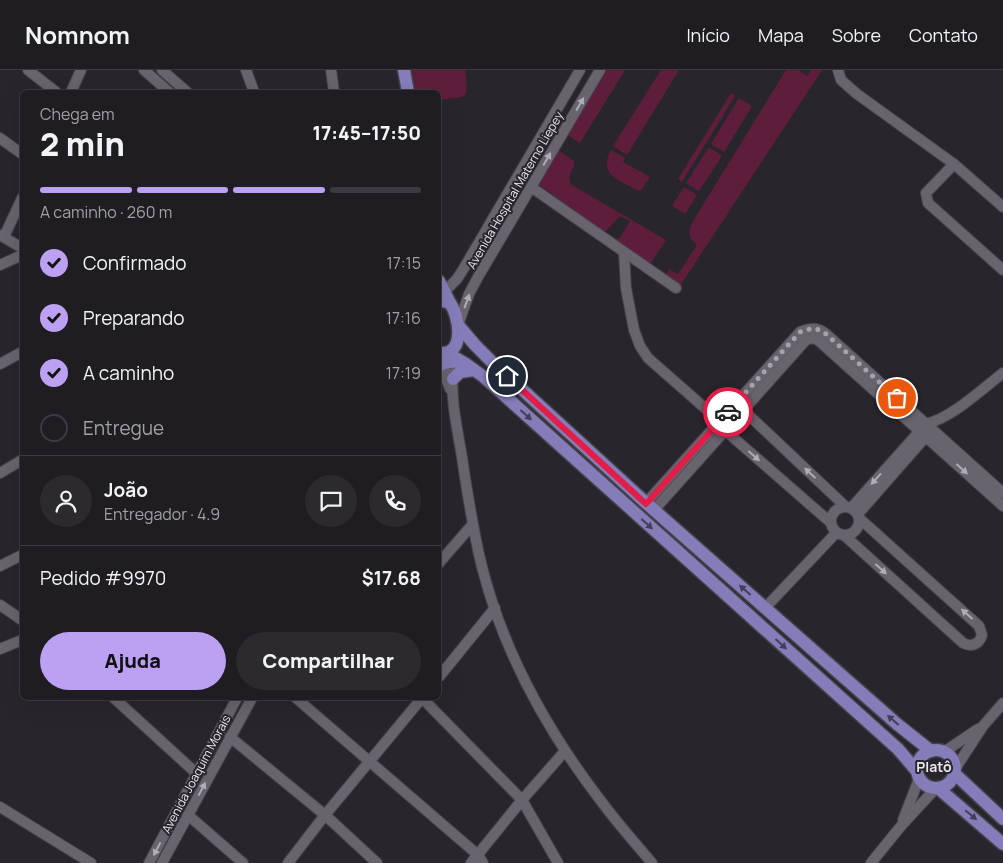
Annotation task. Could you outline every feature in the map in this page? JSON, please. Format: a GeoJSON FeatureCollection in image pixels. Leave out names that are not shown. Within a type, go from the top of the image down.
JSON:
{"type":"FeatureCollection","features":[{"type":"Feature","properties":{"kind":"main road"},"geometry":{"type":"LineString","coordinates":[[404,70],[408,90]]}},
{"type":"Feature","properties":{"kind":"main road"},"geometry":{"type":"LineString","coordinates":[[442,295],[454,310],[458,325],[456,343],[450,360]]}},
{"type":"Feature","properties":{"kind":"main road"},"geometry":{"type":"LineString","coordinates":[[458,325],[474,345],[650,507],[897,724],[931,751]]}},
{"type":"Feature","properties":{"kind":"main road"},"geometry":{"type":"LineString","coordinates":[[446,379],[460,372],[450,360]]}},
{"type":"Feature","properties":{"kind":"main road"},"geometry":{"type":"LineString","coordinates":[[450,360],[898,749],[918,775],[928,787],[936,788],[947,785],[953,778],[955,771],[954,762],[944,752],[938,750],[931,751],[919,760],[918,775]]}},
{"type":"Feature","properties":{"kind":"main road"},"geometry":{"type":"LineString","coordinates":[[955,771],[1003,819]]}},
{"type":"Feature","properties":{"kind":"main road"},"geometry":{"type":"LineString","coordinates":[[936,788],[1003,844]]}},
{"type":"Feature","properties":{"kind":"street"},"geometry":{"type":"LineString","coordinates":[[28,70],[53,90]]}},
{"type":"Feature","properties":{"kind":"street"},"geometry":{"type":"LineString","coordinates":[[72,90],[81,70]]}},
{"type":"Feature","properties":{"kind":"street"},"geometry":{"type":"LineString","coordinates":[[144,70],[167,90]]}},
{"type":"Feature","properties":{"kind":"street"},"geometry":{"type":"LineString","coordinates":[[162,70],[186,90]]}},
{"type":"Feature","properties":{"kind":"street"},"geometry":{"type":"LineString","coordinates":[[246,70],[253,90]]}},
{"type":"Feature","properties":{"kind":"street"},"geometry":{"type":"LineString","coordinates":[[331,70],[334,90]]}},
{"type":"Feature","properties":{"kind":"street","name":"Avenida Hospital Materno Liepey"},"geometry":{"type":"LineString","coordinates":[[442,295],[457,279],[464,268],[580,70]]}},
{"type":"Feature","properties":{"kind":"street","name":"Avenida Hospital Materno Liepey"},"geometry":{"type":"LineString","coordinates":[[458,325],[469,294],[600,70]]}},
{"type":"Feature","properties":{"kind":"street"},"geometry":{"type":"LineString","coordinates":[[838,70],[841,80],[857,94],[954,164],[1003,207]]}},
{"type":"Feature","properties":{"kind":"street"},"geometry":{"type":"LineString","coordinates":[[545,130],[560,138]]}},
{"type":"Feature","properties":{"kind":"street"},"geometry":{"type":"LineString","coordinates":[[0,138],[20,153]]}},
{"type":"Feature","properties":{"kind":"street"},"geometry":{"type":"LineString","coordinates":[[954,164],[926,193],[928,203],[1003,270]]}},
{"type":"Feature","properties":{"kind":"street"},"geometry":{"type":"LineString","coordinates":[[531,186],[676,288]]}},
{"type":"Feature","properties":{"kind":"street"},"geometry":{"type":"LineString","coordinates":[[20,202],[2,236],[20,247]]}},
{"type":"Feature","properties":{"kind":"street"},"geometry":{"type":"LineString","coordinates":[[624,253],[629,304],[634,330],[640,346],[648,358],[706,409]]}},
{"type":"Feature","properties":{"kind":"street"},"geometry":{"type":"LineString","coordinates":[[0,265],[20,256]]}},
{"type":"Feature","properties":{"kind":"street"},"geometry":{"type":"LineString","coordinates":[[650,507],[721,427],[806,340],[810,333],[817,328],[825,333],[928,429],[1003,493]]}},
{"type":"Feature","properties":{"kind":"street"},"geometry":{"type":"LineString","coordinates":[[0,364],[20,353]]}},
{"type":"Feature","properties":{"kind":"street"},"geometry":{"type":"LineString","coordinates":[[450,360],[446,379],[453,396],[472,525],[482,568],[517,665],[540,710],[565,751],[604,805],[652,863]]}},
{"type":"Feature","properties":{"kind":"street"},"geometry":{"type":"LineString","coordinates":[[853,512],[928,429],[1003,373]]}},
{"type":"Feature","properties":{"kind":"street"},"geometry":{"type":"LineString","coordinates":[[721,427],[830,522],[833,530],[841,534],[962,643],[974,645],[979,642],[982,635],[980,626],[740,407]]}},
{"type":"Feature","properties":{"kind":"street"},"geometry":{"type":"LineString","coordinates":[[928,429],[1003,506]]}},
{"type":"Feature","properties":{"kind":"street"},"geometry":{"type":"LineString","coordinates":[[0,473],[20,461]]}},
{"type":"Feature","properties":{"kind":"street"},"geometry":{"type":"LineString","coordinates":[[830,522],[833,513],[841,507],[853,512]]}},
{"type":"Feature","properties":{"kind":"street"},"geometry":{"type":"LineString","coordinates":[[765,608],[841,534],[854,532],[858,528],[853,512]]}},
{"type":"Feature","properties":{"kind":"street"},"geometry":{"type":"LineString","coordinates":[[441,561],[472,525]]}},
{"type":"Feature","properties":{"kind":"street"},"geometry":{"type":"LineString","coordinates":[[0,566],[20,556]]}},
{"type":"Feature","properties":{"kind":"street"},"geometry":{"type":"LineString","coordinates":[[0,605],[20,619]]}},
{"type":"Feature","properties":{"kind":"street"},"geometry":{"type":"LineString","coordinates":[[441,675],[495,608]]}},
{"type":"Feature","properties":{"kind":"street"},"geometry":{"type":"LineString","coordinates":[[0,649],[20,641]]}},
{"type":"Feature","properties":{"kind":"street"},"geometry":{"type":"LineString","coordinates":[[116,700],[196,773]]}},
{"type":"Feature","properties":{"kind":"street","name":"Avenida Joaquim Morais"},"geometry":{"type":"LineString","coordinates":[[149,863],[232,700]]}},
{"type":"Feature","properties":{"kind":"street","name":"Avenida Joaquim Morais"},"geometry":{"type":"LineString","coordinates":[[162,863],[251,700]]}},
{"type":"Feature","properties":{"kind":"street"},"geometry":{"type":"LineString","coordinates":[[298,700],[477,860],[522,800],[565,751]]}},
{"type":"Feature","properties":{"kind":"street"},"geometry":{"type":"LineString","coordinates":[[288,863],[325,815],[420,700]]}},
{"type":"Feature","properties":{"kind":"street"},"geometry":{"type":"LineString","coordinates":[[424,700],[522,800],[558,863]]}},
{"type":"Feature","properties":{"kind":"street"},"geometry":{"type":"LineString","coordinates":[[955,771],[983,726],[1003,703]]}},
{"type":"Feature","properties":{"kind":"street"},"geometry":{"type":"LineString","coordinates":[[944,752],[983,726]]}},
{"type":"Feature","properties":{"kind":"street"},"geometry":{"type":"LineString","coordinates":[[230,737],[325,815],[377,863]]}},
{"type":"Feature","properties":{"kind":"street"},"geometry":{"type":"LineString","coordinates":[[901,826],[918,775]]}},
{"type":"Feature","properties":{"kind":"street"},"geometry":{"type":"LineString","coordinates":[[871,863],[901,826],[936,788]]}},
{"type":"Feature","properties":{"kind":"street"},"geometry":{"type":"LineString","coordinates":[[0,806],[91,863]]}},
{"type":"Feature","properties":{"kind":"street"},"geometry":{"type":"LineString","coordinates":[[188,815],[243,863]]}},
{"type":"Feature","properties":{"kind":"shaded area"},"geometry":{"type":"Polygon","coordinates":[[[412,70],[465,70],[467,87],[466,92],[461,97],[441,100],[441,90],[415,90],[412,70]]]}},
{"type":"Feature","properties":{"kind":"shaded area"},"geometry":{"type":"Polygon","coordinates":[[[605,70],[625,70],[580,143],[566,134],[605,70]]]}},
{"type":"Feature","properties":{"kind":"shaded area"},"geometry":{"type":"Polygon","coordinates":[[[661,70],[679,70],[627,155],[613,146],[661,70]]]}},
{"type":"Feature","properties":{"kind":"shaded area"},"geometry":{"type":"Polygon","coordinates":[[[786,70],[798,70],[807,76],[811,70],[822,70],[680,286],[666,275],[669,269],[678,274],[697,245],[689,233],[693,222],[786,70]]]}},
{"type":"Feature","properties":{"kind":"shaded area"},"geometry":{"type":"Polygon","coordinates":[[[731,93],[735,96],[682,182],[678,179],[731,93]]]}},
{"type":"Feature","properties":{"kind":"shaded area"},"geometry":{"type":"Polygon","coordinates":[[[739,98],[752,106],[724,152],[711,144],[739,98]]]}},
{"type":"Feature","properties":{"kind":"shaded area"},"geometry":{"type":"Polygon","coordinates":[[[709,147],[722,156],[699,191],[686,183],[709,147]]]}},
{"type":"Feature","properties":{"kind":"shaded area"},"geometry":{"type":"Polygon","coordinates":[[[557,149],[574,161],[570,176],[572,185],[666,240],[650,264],[615,239],[620,238],[630,221],[620,216],[605,232],[537,183],[557,149]]]}},
{"type":"Feature","properties":{"kind":"shaded area"},"geometry":{"type":"Polygon","coordinates":[[[611,150],[625,158],[623,162],[650,177],[641,190],[639,191],[619,180],[609,171],[607,159],[611,150]]]}},
{"type":"Feature","properties":{"kind":"shaded area"},"geometry":{"type":"Polygon","coordinates":[[[684,187],[697,195],[685,214],[672,206],[684,187]]]}},
{"type":"Feature","properties":{"kind":"way so far"},"geometry":{"type":"LineString","coordinates":[[728,412],[800,332],[809,328],[817,328],[825,333],[897,398]]}},
{"type":"Feature","properties":{"kind":"district","name":"Platô"},"geometry":{"type":"Point","coordinates":[934,766]}},
{"type":"Feature","properties":{"kind":"route"},"geometry":{"type":"LineString","coordinates":[[507,376],[646,504],[728,412]]}}]}
